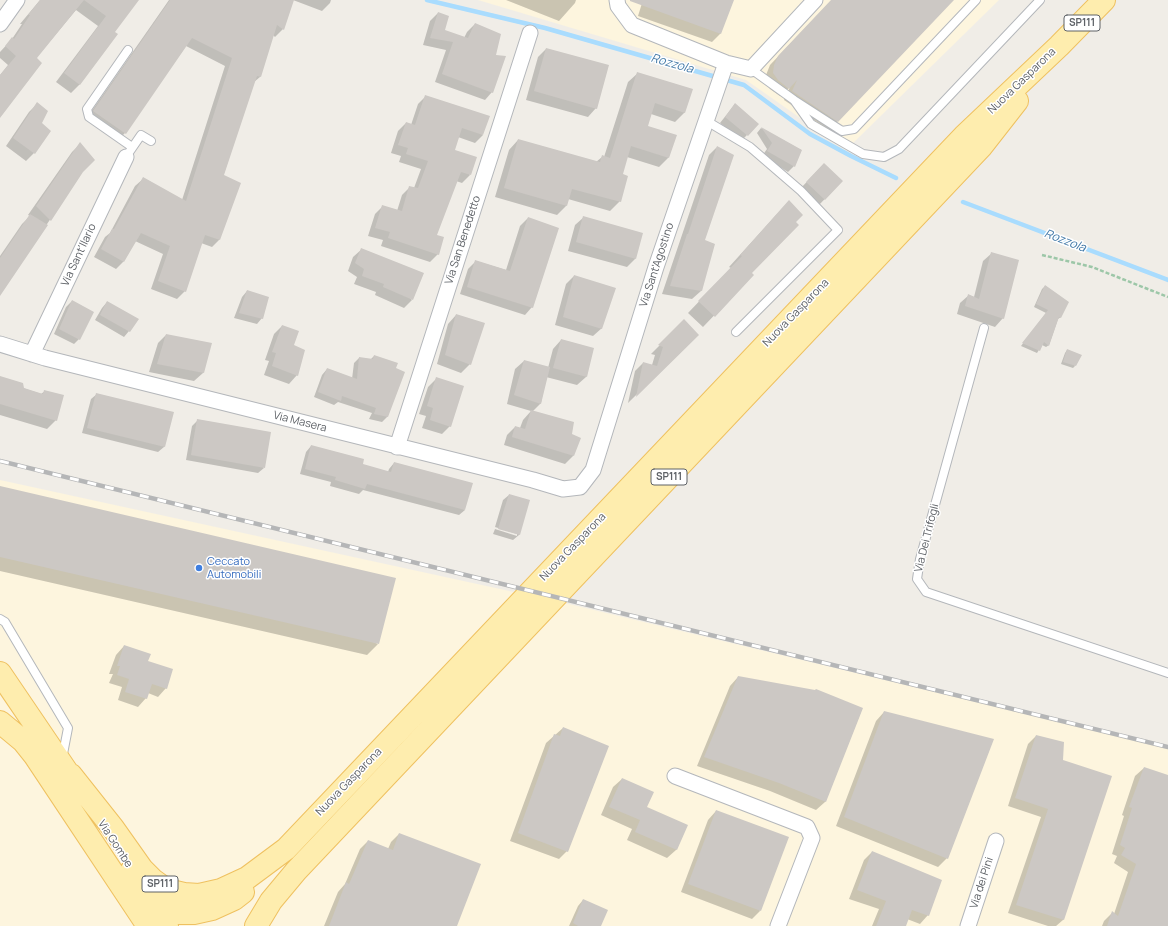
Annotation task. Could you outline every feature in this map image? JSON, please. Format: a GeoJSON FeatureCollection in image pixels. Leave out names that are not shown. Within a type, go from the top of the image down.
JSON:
{"type":"FeatureCollection","features":[{"type":"Feature","properties":{"kind":"main road","name":"Nuova Gasparona"},"geometry":{"type":"LineString","coordinates":[[66,768],[113,828],[142,869],[153,880],[167,890],[184,894],[199,895],[221,890],[247,878],[286,848],[964,136],[1059,46],[1104,0]]}},
{"type":"Feature","properties":{"kind":"main road","name":"Nuova Gasparona"},"geometry":{"type":"LineString","coordinates":[[256,926],[271,901],[296,871],[981,147],[1059,46]]}},
{"type":"Feature","properties":{"kind":"main road","name":"Via Gombe"},"geometry":{"type":"LineString","coordinates":[[0,673],[66,768],[158,921]]}},
{"type":"Feature","properties":{"kind":"main road"},"geometry":{"type":"LineString","coordinates":[[0,701],[20,708],[29,715]]}},
{"type":"Feature","properties":{"kind":"main road"},"geometry":{"type":"LineString","coordinates":[[0,722],[23,741],[35,756],[108,865],[158,921]]}},
{"type":"Feature","properties":{"kind":"main road","name":"SP111"},"geometry":{"type":"LineString","coordinates":[[158,921],[172,913],[194,913],[212,909],[234,899],[258,881],[271,868],[286,848]]}},
{"type":"Feature","properties":{"kind":"street"},"geometry":{"type":"LineString","coordinates":[[0,24],[17,0]]}},
{"type":"Feature","properties":{"kind":"street"},"geometry":{"type":"LineString","coordinates":[[617,0],[618,6],[632,25],[722,74],[751,69],[815,0]]}},
{"type":"Feature","properties":{"kind":"street","name":"Via San Benedetto"},"geometry":{"type":"LineString","coordinates":[[397,447],[530,34]]}},
{"type":"Feature","properties":{"kind":"street","name":"Via Sant'Agostino"},"geometry":{"type":"LineString","coordinates":[[593,470],[656,267],[705,120],[722,74]]}},
{"type":"Feature","properties":{"kind":"street","name":"Via Sant'Ilario"},"geometry":{"type":"LineString","coordinates":[[32,354],[129,152]]}},
{"type":"Feature","properties":{"kind":"street","name":"Via Masera"},"geometry":{"type":"LineString","coordinates":[[0,344],[32,354],[533,480],[563,489],[580,487],[593,470]]}},
{"type":"Feature","properties":{"kind":"street"},"geometry":{"type":"LineString","coordinates":[[675,776],[806,828],[812,838],[778,926]]}},
{"type":"Feature","properties":{"kind":"street","name":"Via dei Pini"},"geometry":{"type":"LineString","coordinates":[[968,926],[996,841]]}},
{"type":"Feature","properties":{"kind":"lane"},"geometry":{"type":"LineString","coordinates":[[751,69],[794,100],[842,131],[854,129],[976,0]]}},
{"type":"Feature","properties":{"kind":"lane"},"geometry":{"type":"LineString","coordinates":[[794,100],[812,124],[863,154],[884,157],[899,150],[1040,0]]}},
{"type":"Feature","properties":{"kind":"lane"},"geometry":{"type":"LineString","coordinates":[[128,50],[87,109],[89,117],[129,152],[141,135],[151,141]]}},
{"type":"Feature","properties":{"kind":"lane"},"geometry":{"type":"LineString","coordinates":[[705,120],[750,147],[801,191],[838,230],[736,332]]}},
{"type":"Feature","properties":{"kind":"lane","name":"Via Dei Trifogli"},"geometry":{"type":"LineString","coordinates":[[984,328],[920,559],[917,579],[926,592],[1168,673]]}},
{"type":"Feature","properties":{"kind":"lane"},"geometry":{"type":"LineString","coordinates":[[0,619],[5,622],[68,728],[66,768]]}},
{"type":"Feature","properties":{"kind":"path"},"geometry":{"type":"LineString","coordinates":[[1042,255],[1092,267],[1168,297]]}},
{"type":"Feature","properties":{"kind":"shaded area"},"geometry":{"type":"Polygon","coordinates":[[[478,0],[999,0],[846,150],[746,80],[478,0]]]}},
{"type":"Feature","properties":{"kind":"shaded area"},"geometry":{"type":"Polygon","coordinates":[[[0,480],[569,604],[1168,748],[1168,926],[0,926],[0,480]]]}},
{"type":"Feature","properties":{"kind":"building"},"geometry":{"type":"Polygon","coordinates":[[[40,0],[84,0],[37,58],[42,63],[0,118],[0,75],[16,56],[5,46],[12,37],[14,39],[30,15],[28,15],[40,0]]]}},
{"type":"Feature","properties":{"kind":"building"},"geometry":{"type":"Polygon","coordinates":[[[84,0],[139,0],[115,32],[118,34],[80,85],[64,73],[106,16],[84,0]]]}},
{"type":"Feature","properties":{"kind":"building"},"geometry":{"type":"Polygon","coordinates":[[[170,0],[294,0],[284,30],[277,25],[261,77],[257,76],[224,175],[241,183],[220,240],[205,235],[186,292],[158,281],[170,246],[141,233],[124,262],[101,249],[143,177],[186,201],[232,58],[192,38],[126,134],[93,111],[170,0]]]}},
{"type":"Feature","properties":{"kind":"building"},"geometry":{"type":"Polygon","coordinates":[[[630,0],[734,0],[721,34],[630,0]]]}},
{"type":"Feature","properties":{"kind":"building"},"geometry":{"type":"Polygon","coordinates":[[[831,0],[954,0],[838,122],[792,91],[797,80],[789,89],[778,80],[773,73],[774,65],[778,56],[831,0]]]}},
{"type":"Feature","properties":{"kind":"building"},"geometry":{"type":"Polygon","coordinates":[[[438,12],[449,16],[445,30],[468,38],[475,23],[501,34],[496,55],[506,56],[493,93],[442,74],[453,42],[430,38],[438,12]]]}},
{"type":"Feature","properties":{"kind":"building"},"geometry":{"type":"Polygon","coordinates":[[[546,48],[609,65],[597,109],[534,91],[546,48]]]}},
{"type":"Feature","properties":{"kind":"building"},"geometry":{"type":"Polygon","coordinates":[[[637,72],[693,89],[685,113],[655,103],[648,126],[677,135],[669,158],[631,146],[623,174],[628,176],[621,202],[572,189],[567,206],[504,188],[518,139],[600,162],[602,155],[610,158],[637,72]]]}},
{"type":"Feature","properties":{"kind":"building"},"geometry":{"type":"Polygon","coordinates":[[[425,95],[490,116],[483,135],[462,128],[455,150],[477,157],[471,175],[461,172],[437,235],[444,237],[439,255],[388,238],[390,232],[375,228],[382,205],[402,211],[409,186],[418,188],[428,161],[406,154],[408,148],[398,145],[406,122],[415,125],[425,95]]]}},
{"type":"Feature","properties":{"kind":"building"},"geometry":{"type":"Polygon","coordinates":[[[37,102],[48,111],[42,123],[51,131],[35,154],[13,138],[37,102]]]}},
{"type":"Feature","properties":{"kind":"building"},"geometry":{"type":"Polygon","coordinates":[[[735,103],[759,124],[748,136],[725,117],[735,103]]]}},
{"type":"Feature","properties":{"kind":"building"},"geometry":{"type":"Polygon","coordinates":[[[761,127],[802,150],[795,167],[767,151],[772,143],[761,127]]]}},
{"type":"Feature","properties":{"kind":"building"},"geometry":{"type":"Polygon","coordinates":[[[80,142],[95,160],[83,172],[51,221],[36,206],[80,142]]]}},
{"type":"Feature","properties":{"kind":"building"},"geometry":{"type":"Polygon","coordinates":[[[717,146],[734,155],[705,240],[715,244],[702,291],[670,286],[688,234],[717,146]]]}},
{"type":"Feature","properties":{"kind":"building"},"geometry":{"type":"Polygon","coordinates":[[[824,163],[843,181],[825,200],[806,182],[824,163]]]}},
{"type":"Feature","properties":{"kind":"building"},"geometry":{"type":"Polygon","coordinates":[[[789,200],[803,215],[796,222],[799,225],[752,273],[754,275],[715,317],[698,301],[742,256],[740,255],[789,200]]]}},
{"type":"Feature","properties":{"kind":"building"},"geometry":{"type":"Polygon","coordinates":[[[30,214],[48,225],[0,296],[0,258],[30,214]]]}},
{"type":"Feature","properties":{"kind":"building"},"geometry":{"type":"Polygon","coordinates":[[[583,216],[643,233],[636,259],[576,242],[583,216]]]}},
{"type":"Feature","properties":{"kind":"building"},"geometry":{"type":"Polygon","coordinates":[[[528,217],[559,228],[533,308],[467,287],[475,260],[510,271],[528,217]]]}},
{"type":"Feature","properties":{"kind":"building"},"geometry":{"type":"Polygon","coordinates":[[[361,248],[424,273],[413,300],[383,287],[384,284],[362,276],[364,269],[355,263],[361,248]]]}},
{"type":"Feature","properties":{"kind":"building"},"geometry":{"type":"Polygon","coordinates":[[[991,252],[1019,260],[1004,319],[965,306],[968,294],[979,299],[991,252]]]}},
{"type":"Feature","properties":{"kind":"building"},"geometry":{"type":"Polygon","coordinates":[[[574,275],[616,288],[602,329],[563,317],[574,275]]]}},
{"type":"Feature","properties":{"kind":"building"},"geometry":{"type":"Polygon","coordinates":[[[1045,285],[1069,302],[1061,318],[1059,317],[1049,346],[1044,342],[1040,351],[1022,343],[1048,310],[1036,304],[1045,285]]]}},
{"type":"Feature","properties":{"kind":"building"},"geometry":{"type":"Polygon","coordinates":[[[247,290],[269,297],[263,319],[239,313],[247,290]]]}},
{"type":"Feature","properties":{"kind":"building"},"geometry":{"type":"Polygon","coordinates":[[[72,300],[94,312],[80,340],[59,329],[72,300]]]}},
{"type":"Feature","properties":{"kind":"building"},"geometry":{"type":"Polygon","coordinates":[[[107,301],[139,319],[130,332],[100,315],[107,301]]]}},
{"type":"Feature","properties":{"kind":"building"},"geometry":{"type":"Polygon","coordinates":[[[456,314],[485,323],[471,365],[445,355],[456,314]]]}},
{"type":"Feature","properties":{"kind":"building"},"geometry":{"type":"Polygon","coordinates":[[[684,319],[699,335],[636,397],[643,362],[657,366],[663,347],[658,345],[684,319]]]}},
{"type":"Feature","properties":{"kind":"building"},"geometry":{"type":"Polygon","coordinates":[[[282,325],[299,331],[294,345],[305,350],[298,376],[272,366],[276,353],[272,352],[282,325]]]}},
{"type":"Feature","properties":{"kind":"building"},"geometry":{"type":"Polygon","coordinates":[[[166,334],[212,343],[204,373],[157,364],[166,334]]]}},
{"type":"Feature","properties":{"kind":"building"},"geometry":{"type":"Polygon","coordinates":[[[561,339],[594,348],[587,377],[553,368],[561,339]]]}},
{"type":"Feature","properties":{"kind":"building"},"geometry":{"type":"Polygon","coordinates":[[[1067,349],[1082,355],[1076,366],[1063,362],[1067,349]]]}},
{"type":"Feature","properties":{"kind":"building"},"geometry":{"type":"Polygon","coordinates":[[[374,355],[398,363],[396,368],[405,372],[388,417],[374,414],[376,408],[342,396],[341,401],[318,392],[327,368],[357,379],[359,357],[373,359],[374,355]]]}},
{"type":"Feature","properties":{"kind":"building"},"geometry":{"type":"Polygon","coordinates":[[[524,360],[550,367],[541,404],[514,395],[524,360]]]}},
{"type":"Feature","properties":{"kind":"building"},"geometry":{"type":"Polygon","coordinates":[[[0,376],[23,383],[24,388],[43,394],[44,390],[64,395],[57,421],[0,404],[0,376]]]}},
{"type":"Feature","properties":{"kind":"building"},"geometry":{"type":"Polygon","coordinates":[[[436,377],[464,386],[451,427],[430,420],[433,408],[427,406],[436,377]]]}},
{"type":"Feature","properties":{"kind":"building"},"geometry":{"type":"Polygon","coordinates":[[[96,393],[174,412],[165,447],[87,428],[96,393]]]}},
{"type":"Feature","properties":{"kind":"building"},"geometry":{"type":"Polygon","coordinates":[[[531,410],[574,422],[572,434],[581,438],[574,456],[512,437],[515,426],[525,429],[531,410]]]}},
{"type":"Feature","properties":{"kind":"building"},"geometry":{"type":"Polygon","coordinates":[[[197,419],[271,432],[265,468],[191,455],[197,419]]]}},
{"type":"Feature","properties":{"kind":"building"},"geometry":{"type":"Polygon","coordinates":[[[311,445],[364,459],[363,464],[391,472],[394,462],[473,483],[465,510],[367,484],[365,489],[335,480],[336,477],[305,469],[311,445]]]}},
{"type":"Feature","properties":{"kind":"building","name":"Ceccato Automobili"},"geometry":{"type":"Polygon","coordinates":[[[0,486],[396,578],[379,644],[0,557],[0,486]]]}},
{"type":"Feature","properties":{"kind":"building"},"geometry":{"type":"Polygon","coordinates":[[[509,494],[530,500],[520,535],[498,529],[509,494]]]}},
{"type":"Feature","properties":{"kind":"building"},"geometry":{"type":"Polygon","coordinates":[[[124,645],[151,654],[148,661],[173,669],[167,689],[152,684],[147,699],[125,692],[129,679],[117,675],[120,666],[117,666],[124,645]]]}},
{"type":"Feature","properties":{"kind":"building"},"geometry":{"type":"Polygon","coordinates":[[[738,676],[816,689],[863,708],[826,802],[779,783],[704,757],[738,676]]]}},
{"type":"Feature","properties":{"kind":"building"},"geometry":{"type":"Polygon","coordinates":[[[884,711],[994,739],[948,859],[844,817],[884,711]]]}},
{"type":"Feature","properties":{"kind":"building"},"geometry":{"type":"Polygon","coordinates":[[[563,727],[609,746],[568,852],[518,833],[554,734],[560,736],[563,727]]]}},
{"type":"Feature","properties":{"kind":"building"},"geometry":{"type":"Polygon","coordinates":[[[1036,735],[1064,742],[1063,760],[1112,776],[1064,920],[1016,905],[1048,809],[1015,798],[1036,735]]]}},
{"type":"Feature","properties":{"kind":"building"},"geometry":{"type":"Polygon","coordinates":[[[1144,767],[1168,775],[1168,926],[1107,926],[1112,911],[1118,916],[1136,864],[1121,855],[1125,848],[1120,845],[1132,808],[1129,807],[1144,767]]]}},
{"type":"Feature","properties":{"kind":"building"},"geometry":{"type":"Polygon","coordinates":[[[622,778],[654,792],[647,807],[688,825],[677,850],[635,832],[640,820],[609,807],[622,778]]]}},
{"type":"Feature","properties":{"kind":"building"},"geometry":{"type":"Polygon","coordinates":[[[716,810],[789,837],[761,911],[688,884],[716,810]]]}},
{"type":"Feature","properties":{"kind":"building"},"geometry":{"type":"Polygon","coordinates":[[[399,833],[481,864],[457,926],[329,926],[346,882],[349,884],[368,840],[393,850],[399,833]]]}},
{"type":"Feature","properties":{"kind":"building"},"geometry":{"type":"Polygon","coordinates":[[[872,851],[942,880],[929,916],[912,910],[906,926],[876,926],[886,901],[857,890],[872,851]]]}},
{"type":"Feature","properties":{"kind":"building"},"geometry":{"type":"Polygon","coordinates":[[[583,899],[608,910],[601,926],[578,926],[573,923],[583,899]]]}},
{"type":"Feature","properties":{"kind":"waterway","name":"Rozzola"},"geometry":{"type":"LineString","coordinates":[[427,0],[545,28],[744,85],[810,134],[896,178]]}},
{"type":"Feature","properties":{"kind":"waterway","name":"Rozzola"},"geometry":{"type":"LineString","coordinates":[[963,202],[1168,280]]}},
{"type":"Feature","properties":{"kind":"railway"},"geometry":{"type":"LineString","coordinates":[[0,461],[1168,747]]}},
{"type":"Feature","properties":{"kind":"place","name":"Ceccato Automobili"},"geometry":{"type":"Point","coordinates":[199,568]}}]}
